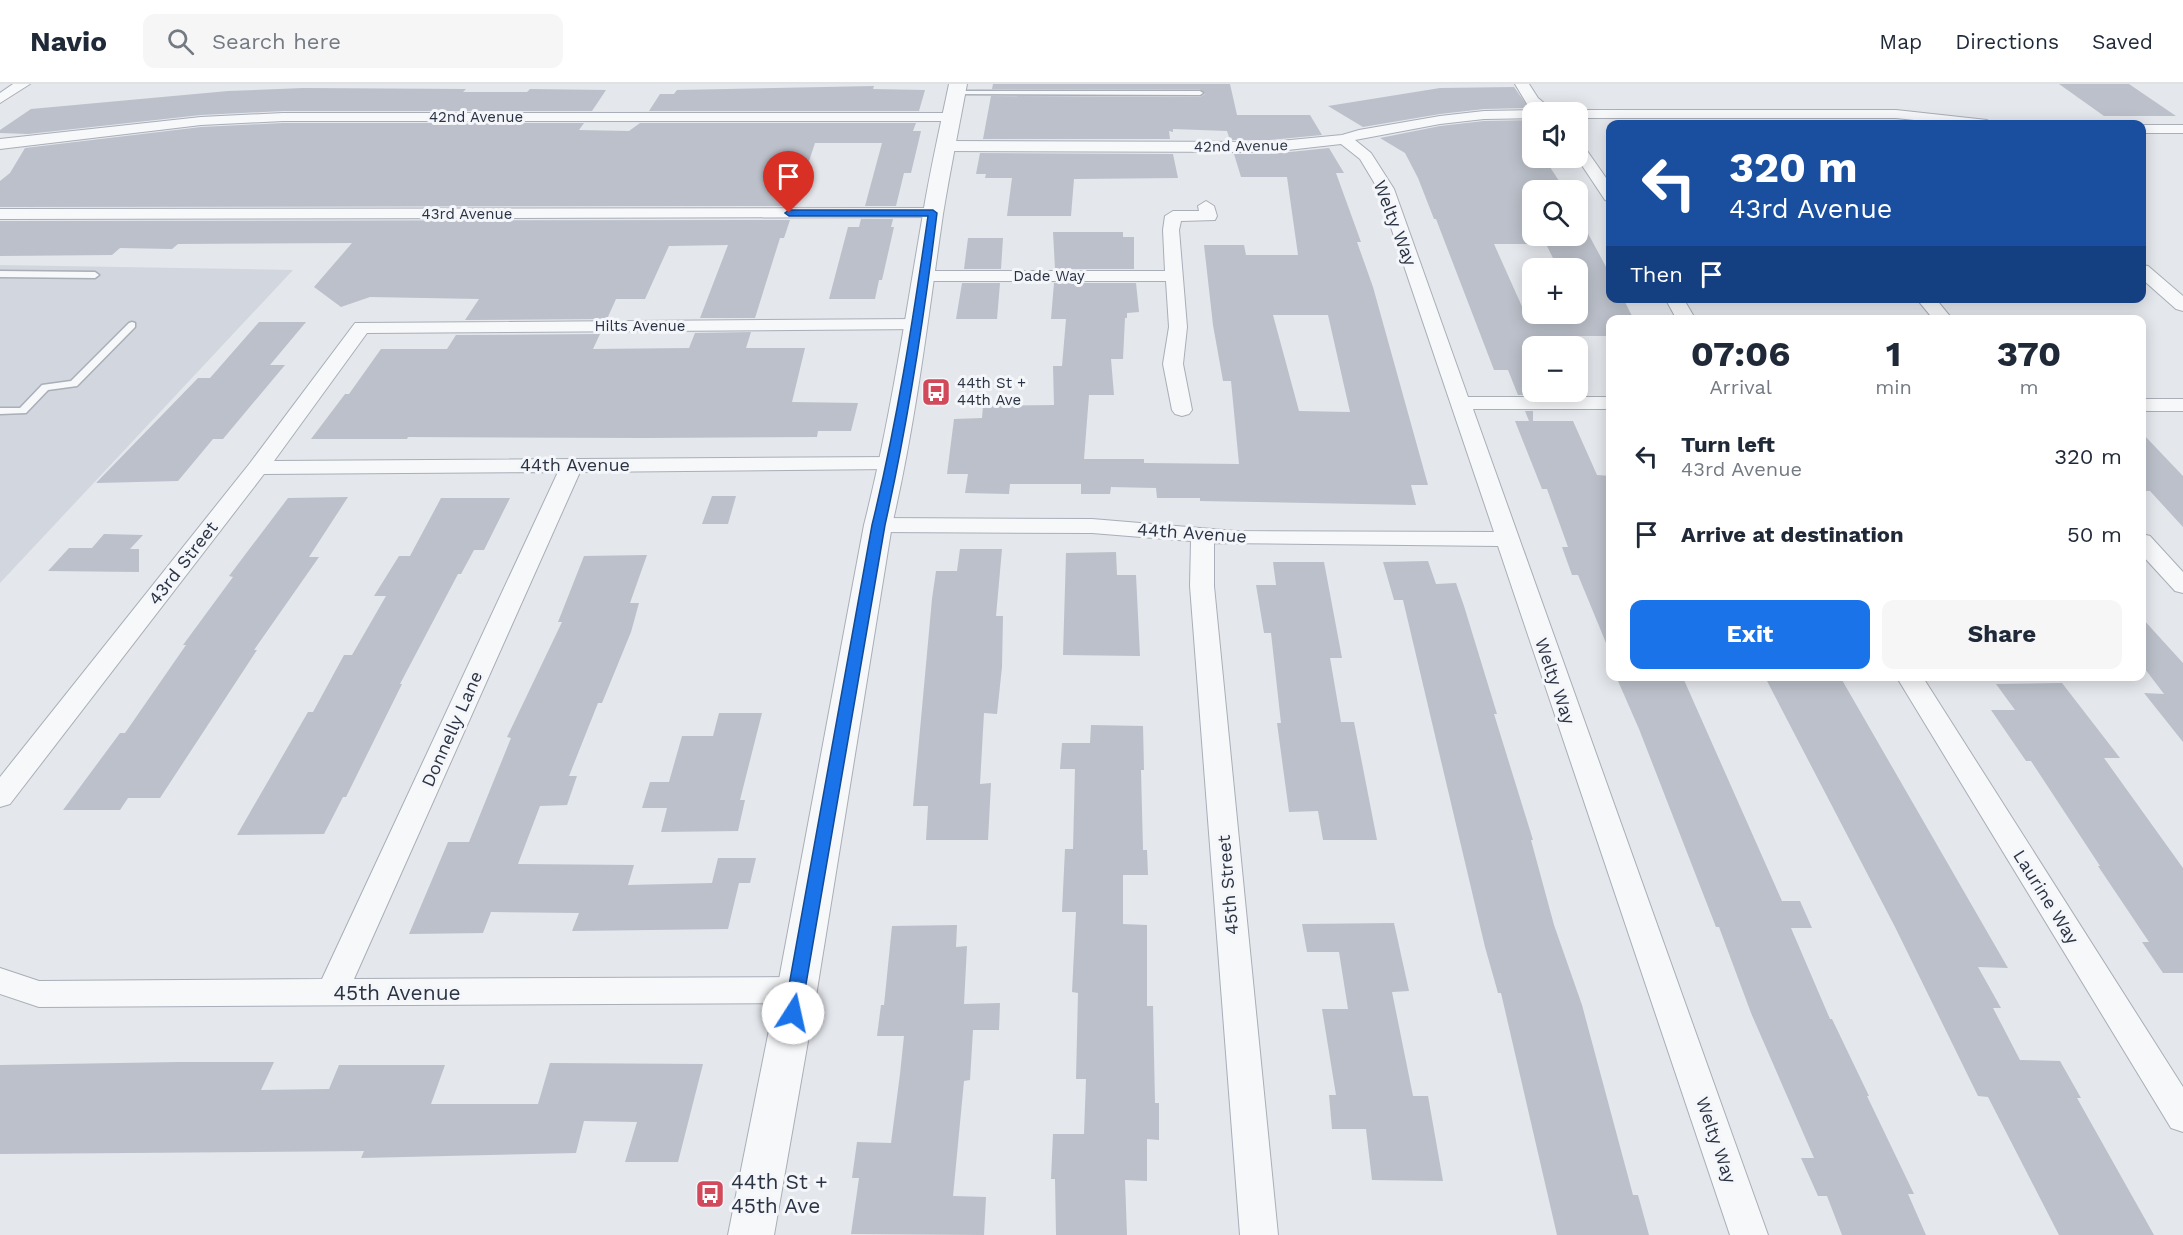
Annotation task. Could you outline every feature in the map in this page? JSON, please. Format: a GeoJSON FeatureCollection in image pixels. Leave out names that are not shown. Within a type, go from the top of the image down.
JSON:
{"type":"FeatureCollection","features":[{"type":"Feature","properties":{"kind":"street"},"geometry":{"type":"LineString","coordinates":[[0,99],[23,84]]}},
{"type":"Feature","properties":{"kind":"street"},"geometry":{"type":"LineString","coordinates":[[1522,84],[1533,102]]}},
{"type":"Feature","properties":{"kind":"street"},"geometry":{"type":"LineString","coordinates":[[751,1235],[797,990],[878,525],[893,463],[918,325],[933,213],[954,110]]}},
{"type":"Feature","properties":{"kind":"street","name":"42nd Avenue"},"geometry":{"type":"LineString","coordinates":[[0,144],[201,121],[282,117],[954,110],[1246,148],[1344,139],[1359,134],[1440,120],[1484,115],[1522,114]]}},
{"type":"Feature","properties":{"kind":"street"},"geometry":{"type":"LineString","coordinates":[[1588,114],[1761,112],[1896,114],[1951,120]]}},
{"type":"Feature","properties":{"kind":"street"},"geometry":{"type":"LineString","coordinates":[[1761,112],[1768,120]]}},
{"type":"Feature","properties":{"kind":"street"},"geometry":{"type":"LineString","coordinates":[[2146,129],[2183,129]]}},
{"type":"Feature","properties":{"kind":"street","name":"Welty Way"},"geometry":{"type":"LineString","coordinates":[[1344,139],[1366,156],[1386,189],[1749,1235]]}},
{"type":"Feature","properties":{"kind":"street"},"geometry":{"type":"LineString","coordinates":[[1588,163],[1606,190]]}},
{"type":"Feature","properties":{"kind":"street"},"geometry":{"type":"LineString","coordinates":[[1182,410],[1173,364],[1178,327],[1171,230],[1173,216],[1209,216],[1206,206]]}},
{"type":"Feature","properties":{"kind":"street","name":"43rd Avenue"},"geometry":{"type":"LineString","coordinates":[[0,214],[933,213]]}},
{"type":"Feature","properties":{"kind":"street"},"geometry":{"type":"LineString","coordinates":[[2146,273],[2183,305]]}},
{"type":"Feature","properties":{"kind":"street","name":"Dade Way"},"geometry":{"type":"LineString","coordinates":[[925,276],[1173,276]]}},
{"type":"Feature","properties":{"kind":"street"},"geometry":{"type":"LineString","coordinates":[[1929,303],[1940,315]]}},
{"type":"Feature","properties":{"kind":"street","name":"Hilts Avenue"},"geometry":{"type":"LineString","coordinates":[[362,327],[918,325]]}},
{"type":"Feature","properties":{"kind":"street","name":"43rd Street"},"geometry":{"type":"LineString","coordinates":[[0,797],[258,468],[362,327]]}},
{"type":"Feature","properties":{"kind":"street"},"geometry":{"type":"LineString","coordinates":[[1460,403],[1606,403]]}},
{"type":"Feature","properties":{"kind":"street"},"geometry":{"type":"LineString","coordinates":[[2146,405],[2183,405]]}},
{"type":"Feature","properties":{"kind":"street","name":"44th Avenue"},"geometry":{"type":"LineString","coordinates":[[258,468],[893,463]]}},
{"type":"Feature","properties":{"kind":"street","name":"Donnelly Lane"},"geometry":{"type":"LineString","coordinates":[[332,993],[572,465]]}},
{"type":"Feature","properties":{"kind":"street","name":"44th Avenue"},"geometry":{"type":"LineString","coordinates":[[878,525],[1092,526],[1236,538],[1506,538]]}},
{"type":"Feature","properties":{"kind":"street","name":"45th Street"},"geometry":{"type":"LineString","coordinates":[[1203,535],[1202,586],[1259,1235]]}},
{"type":"Feature","properties":{"kind":"street"},"geometry":{"type":"LineString","coordinates":[[2146,545],[2183,586]]}},
{"type":"Feature","properties":{"kind":"street","name":"Laurine Way"},"geometry":{"type":"LineString","coordinates":[[1912,681],[2183,1117]]}},
{"type":"Feature","properties":{"kind":"street","name":"45th Avenue"},"geometry":{"type":"LineString","coordinates":[[0,981],[39,994],[797,990]]}},
{"type":"Feature","properties":{"kind":"lane"},"geometry":{"type":"LineString","coordinates":[[954,110],[1200,93]]}},
{"type":"Feature","properties":{"kind":"lane"},"geometry":{"type":"LineString","coordinates":[[0,274],[95,275]]}},
{"type":"Feature","properties":{"kind":"lane"},"geometry":{"type":"LineString","coordinates":[[0,411],[23,411],[45,387],[74,384],[132,325]]}},
{"type":"Feature","properties":{"kind":"shaded area"},"geometry":{"type":"Polygon","coordinates":[[[0,265],[293,270],[0,583],[0,265]]]}},
{"type":"Feature","properties":{"kind":"building"},"geometry":{"type":"Polygon","coordinates":[[[993,84],[1230,84],[1237,115],[1310,115],[1322,135],[1270,140],[1230,140],[1227,131],[1173,129],[1173,132],[1169,131],[1170,139],[983,139],[991,96],[1200,97],[1205,94],[1200,89],[992,89],[993,84]]]}},
{"type":"Feature","properties":{"kind":"building"},"geometry":{"type":"Polygon","coordinates":[[[2059,84],[2129,84],[2176,116],[2104,116],[2059,84]]]}},
{"type":"Feature","properties":{"kind":"building"},"geometry":{"type":"Polygon","coordinates":[[[874,86],[873,89],[925,90],[919,111],[649,111],[660,94],[674,94],[677,90],[874,86]]]}},
{"type":"Feature","properties":{"kind":"building"},"geometry":{"type":"Polygon","coordinates":[[[1514,87],[1525,102],[1522,102],[1522,108],[1484,109],[1440,114],[1363,127],[1328,106],[1440,88],[1514,87]]]}},
{"type":"Feature","properties":{"kind":"building"},"geometry":{"type":"Polygon","coordinates":[[[303,88],[466,89],[463,92],[527,92],[530,89],[606,90],[592,111],[283,111],[201,115],[28,134],[0,133],[0,130],[31,109],[228,91],[303,88]]]}},
{"type":"Feature","properties":{"kind":"building"},"geometry":{"type":"Polygon","coordinates":[[[1522,120],[1522,168],[1551,168],[1558,180],[1522,180],[1522,244],[1494,244],[1522,307],[1522,324],[1588,324],[1588,258],[1553,258],[1547,246],[1588,246],[1588,233],[1606,267],[1606,303],[1626,303],[1632,315],[1606,315],[1606,336],[1522,336],[1522,395],[1518,395],[1508,370],[1494,370],[1436,219],[1434,219],[1418,178],[1405,153],[1380,138],[1440,126],[1484,121],[1522,120]]]}},
{"type":"Feature","properties":{"kind":"building"},"geometry":{"type":"Polygon","coordinates":[[[283,123],[584,123],[579,130],[629,131],[640,123],[916,123],[913,131],[921,131],[911,173],[904,173],[896,206],[865,206],[882,143],[815,143],[794,206],[0,207],[0,181],[10,173],[25,148],[201,127],[283,123]]]}},
{"type":"Feature","properties":{"kind":"building"},"geometry":{"type":"Polygon","coordinates":[[[1329,148],[1344,173],[1336,173],[1361,242],[1357,242],[1373,287],[1428,485],[1411,485],[1416,505],[1200,501],[1200,498],[1157,498],[1156,488],[1111,487],[1110,494],[1081,494],[1081,484],[1010,484],[1009,494],[965,493],[968,474],[947,474],[954,419],[982,418],[983,406],[1054,405],[1053,366],[1062,366],[1066,319],[1051,319],[1054,283],[1136,283],[1139,312],[1127,313],[1127,318],[1125,318],[1123,359],[1111,359],[1114,395],[1089,395],[1084,459],[1144,459],[1144,463],[1239,464],[1231,381],[1223,381],[1213,325],[1204,245],[1244,245],[1246,255],[1298,255],[1287,177],[1241,177],[1234,154],[1270,154],[1329,148]],[[1273,315],[1299,411],[1350,412],[1328,315],[1273,315]]]}},
{"type":"Feature","properties":{"kind":"building"},"geometry":{"type":"Polygon","coordinates":[[[980,153],[1173,154],[1178,178],[1074,179],[1071,216],[1007,216],[1012,178],[985,178],[986,174],[976,174],[980,153]]]}},
{"type":"Feature","properties":{"kind":"building"},"geometry":{"type":"Polygon","coordinates":[[[861,219],[893,219],[891,227],[894,227],[882,280],[879,280],[875,299],[829,299],[848,227],[859,227],[861,219]]]}},
{"type":"Feature","properties":{"kind":"building"},"geometry":{"type":"Polygon","coordinates":[[[790,220],[784,238],[780,238],[755,318],[700,318],[728,245],[669,246],[645,299],[616,299],[607,319],[465,320],[479,299],[370,297],[341,307],[314,287],[352,243],[178,244],[172,249],[120,248],[112,255],[0,256],[0,221],[790,220]]]}},
{"type":"Feature","properties":{"kind":"building"},"geometry":{"type":"Polygon","coordinates":[[[1053,232],[1123,232],[1123,237],[1134,237],[1134,269],[1055,269],[1053,232]]]}},
{"type":"Feature","properties":{"kind":"building"},"geometry":{"type":"Polygon","coordinates":[[[968,238],[1003,238],[1001,269],[964,269],[968,238]]]}},
{"type":"Feature","properties":{"kind":"building"},"geometry":{"type":"Polygon","coordinates":[[[962,283],[1000,283],[997,319],[956,319],[962,283]]]}},
{"type":"Feature","properties":{"kind":"building"},"geometry":{"type":"Polygon","coordinates":[[[259,322],[306,322],[270,365],[285,365],[223,439],[213,439],[178,481],[96,483],[198,378],[210,378],[259,322]]]}},
{"type":"Feature","properties":{"kind":"building"},"geometry":{"type":"Polygon","coordinates":[[[751,332],[746,348],[805,348],[792,402],[858,403],[851,431],[818,431],[817,437],[311,439],[345,394],[349,394],[381,349],[447,349],[456,335],[600,334],[593,349],[689,348],[695,333],[751,332]]]}},
{"type":"Feature","properties":{"kind":"building"},"geometry":{"type":"Polygon","coordinates":[[[1525,411],[1533,411],[1533,421],[1573,421],[1597,475],[1606,476],[1606,643],[1578,575],[1572,575],[1562,547],[1568,547],[1547,489],[1542,489],[1515,421],[1529,421],[1525,411]]]}},
{"type":"Feature","properties":{"kind":"building"},"geometry":{"type":"Polygon","coordinates":[[[2146,437],[2183,476],[2183,527],[2150,491],[2146,491],[2146,437]]]}},
{"type":"Feature","properties":{"kind":"building"},"geometry":{"type":"Polygon","coordinates":[[[712,496],[736,496],[728,524],[702,524],[712,496]]]}},
{"type":"Feature","properties":{"kind":"building"},"geometry":{"type":"Polygon","coordinates":[[[348,497],[309,557],[319,557],[254,650],[257,650],[160,798],[128,798],[120,810],[63,810],[120,733],[125,733],[186,645],[183,645],[233,577],[229,576],[288,498],[348,497]]]}},
{"type":"Feature","properties":{"kind":"building"},"geometry":{"type":"Polygon","coordinates":[[[441,498],[510,498],[484,550],[474,550],[461,574],[458,574],[400,684],[402,684],[346,797],[343,797],[324,834],[237,835],[308,712],[313,712],[344,655],[352,655],[386,596],[374,596],[399,556],[410,556],[441,498]]]}},
{"type":"Feature","properties":{"kind":"building"},"geometry":{"type":"Polygon","coordinates":[[[104,534],[143,535],[130,549],[139,549],[139,572],[48,571],[69,548],[92,548],[104,534]]]}},
{"type":"Feature","properties":{"kind":"building"},"geometry":{"type":"Polygon","coordinates":[[[960,549],[1002,549],[996,616],[1003,616],[1002,667],[997,714],[984,713],[980,784],[991,783],[988,840],[926,840],[928,806],[913,806],[932,599],[936,571],[957,571],[960,549]]]}},
{"type":"Feature","properties":{"kind":"building"},"geometry":{"type":"Polygon","coordinates":[[[1116,552],[1117,575],[1136,575],[1140,656],[1063,655],[1066,553],[1116,552]]]}},
{"type":"Feature","properties":{"kind":"building"},"geometry":{"type":"Polygon","coordinates":[[[647,555],[630,603],[639,603],[631,632],[602,703],[598,703],[569,776],[577,776],[567,805],[540,806],[518,864],[634,865],[628,885],[712,883],[718,858],[756,858],[750,883],[739,883],[728,929],[572,931],[579,913],[491,912],[483,933],[409,934],[448,842],[469,842],[511,738],[507,737],[562,622],[558,622],[584,556],[647,555]]]}},
{"type":"Feature","properties":{"kind":"building"},"geometry":{"type":"Polygon","coordinates":[[[1428,561],[1436,584],[1456,583],[1464,606],[1533,840],[1531,840],[1554,925],[1582,1005],[1633,1195],[1638,1195],[1649,1235],[1557,1235],[1501,993],[1498,993],[1485,947],[1403,600],[1394,600],[1383,562],[1428,561]]]}},
{"type":"Feature","properties":{"kind":"building"},"geometry":{"type":"Polygon","coordinates":[[[1273,562],[1324,562],[1342,658],[1330,658],[1341,722],[1354,722],[1377,840],[1323,840],[1318,811],[1289,812],[1277,723],[1281,723],[1271,633],[1264,633],[1256,585],[1276,585],[1273,562]]]}},
{"type":"Feature","properties":{"kind":"building"},"geometry":{"type":"Polygon","coordinates":[[[2146,622],[2183,663],[2183,742],[2144,693],[2164,694],[2146,670],[2146,622]]]}},
{"type":"Feature","properties":{"kind":"building"},"geometry":{"type":"Polygon","coordinates":[[[1618,681],[1684,681],[1782,901],[1800,901],[1812,928],[1791,928],[1830,1019],[1869,1096],[1867,1096],[1914,1194],[1908,1194],[1926,1235],[1842,1235],[1827,1196],[1818,1196],[1801,1158],[1814,1158],[1751,1013],[1618,681]]]}},
{"type":"Feature","properties":{"kind":"building"},"geometry":{"type":"Polygon","coordinates":[[[1767,681],[1843,681],[2008,968],[1978,967],[2001,1008],[1993,1008],[2020,1060],[2060,1061],[2081,1098],[2077,1098],[2154,1235],[2059,1235],[1988,1097],[1978,1096],[1895,927],[1767,681]]]}},
{"type":"Feature","properties":{"kind":"building"},"geometry":{"type":"Polygon","coordinates":[[[2062,683],[2120,758],[2104,758],[2183,868],[2183,973],[2163,973],[2142,942],[2149,942],[2098,866],[2100,866],[2031,761],[2026,761],[1991,710],[2015,710],[1996,684],[2062,683]]]}},
{"type":"Feature","properties":{"kind":"building"},"geometry":{"type":"Polygon","coordinates":[[[719,713],[762,713],[740,800],[745,800],[738,831],[661,832],[667,808],[642,808],[650,782],[669,782],[682,736],[713,736],[719,713]]]}},
{"type":"Feature","properties":{"kind":"building"},"geometry":{"type":"Polygon","coordinates":[[[1091,725],[1143,726],[1144,770],[1141,770],[1143,850],[1147,850],[1148,875],[1123,875],[1123,924],[1147,925],[1147,1006],[1153,1006],[1155,1103],[1159,1103],[1159,1140],[1147,1139],[1147,1181],[1125,1180],[1127,1235],[1056,1235],[1055,1179],[1051,1179],[1053,1134],[1084,1134],[1086,1079],[1076,1079],[1078,993],[1072,992],[1076,912],[1062,912],[1065,849],[1073,849],[1075,769],[1060,769],[1062,743],[1090,743],[1091,725]]]}},
{"type":"Feature","properties":{"kind":"building"},"geometry":{"type":"Polygon","coordinates":[[[1394,923],[1409,991],[1392,992],[1413,1096],[1428,1096],[1443,1181],[1372,1180],[1366,1129],[1332,1129],[1329,1095],[1336,1095],[1322,1009],[1348,1009],[1339,952],[1307,952],[1302,924],[1394,923]]]}},
{"type":"Feature","properties":{"kind":"building"},"geometry":{"type":"Polygon","coordinates":[[[957,925],[956,947],[967,946],[964,1004],[1000,1003],[999,1030],[973,1030],[970,1080],[964,1081],[953,1196],[986,1197],[984,1235],[851,1234],[859,1178],[852,1178],[857,1142],[891,1143],[904,1036],[877,1036],[881,1005],[884,1005],[892,926],[957,925]]]}},
{"type":"Feature","properties":{"kind":"building"},"geometry":{"type":"Polygon","coordinates":[[[274,1062],[261,1090],[329,1089],[339,1065],[445,1065],[431,1104],[538,1104],[550,1063],[703,1064],[678,1162],[625,1162],[637,1122],[584,1121],[576,1153],[361,1158],[364,1151],[0,1154],[0,1065],[274,1062]]]}},
{"type":"Feature","properties":{"kind":"place","name":"44th St + 44th Ave"},"geometry":{"type":"Point","coordinates":[936,392]}},
{"type":"Feature","properties":{"kind":"place","name":"44th St + 45th Ave"},"geometry":{"type":"Point","coordinates":[710,1194]}},
{"type":"Feature","properties":{"kind":"route"},"geometry":{"type":"LineString","coordinates":[[789,213],[933,213],[918,325],[893,463],[878,525],[793,1013]]}}]}
